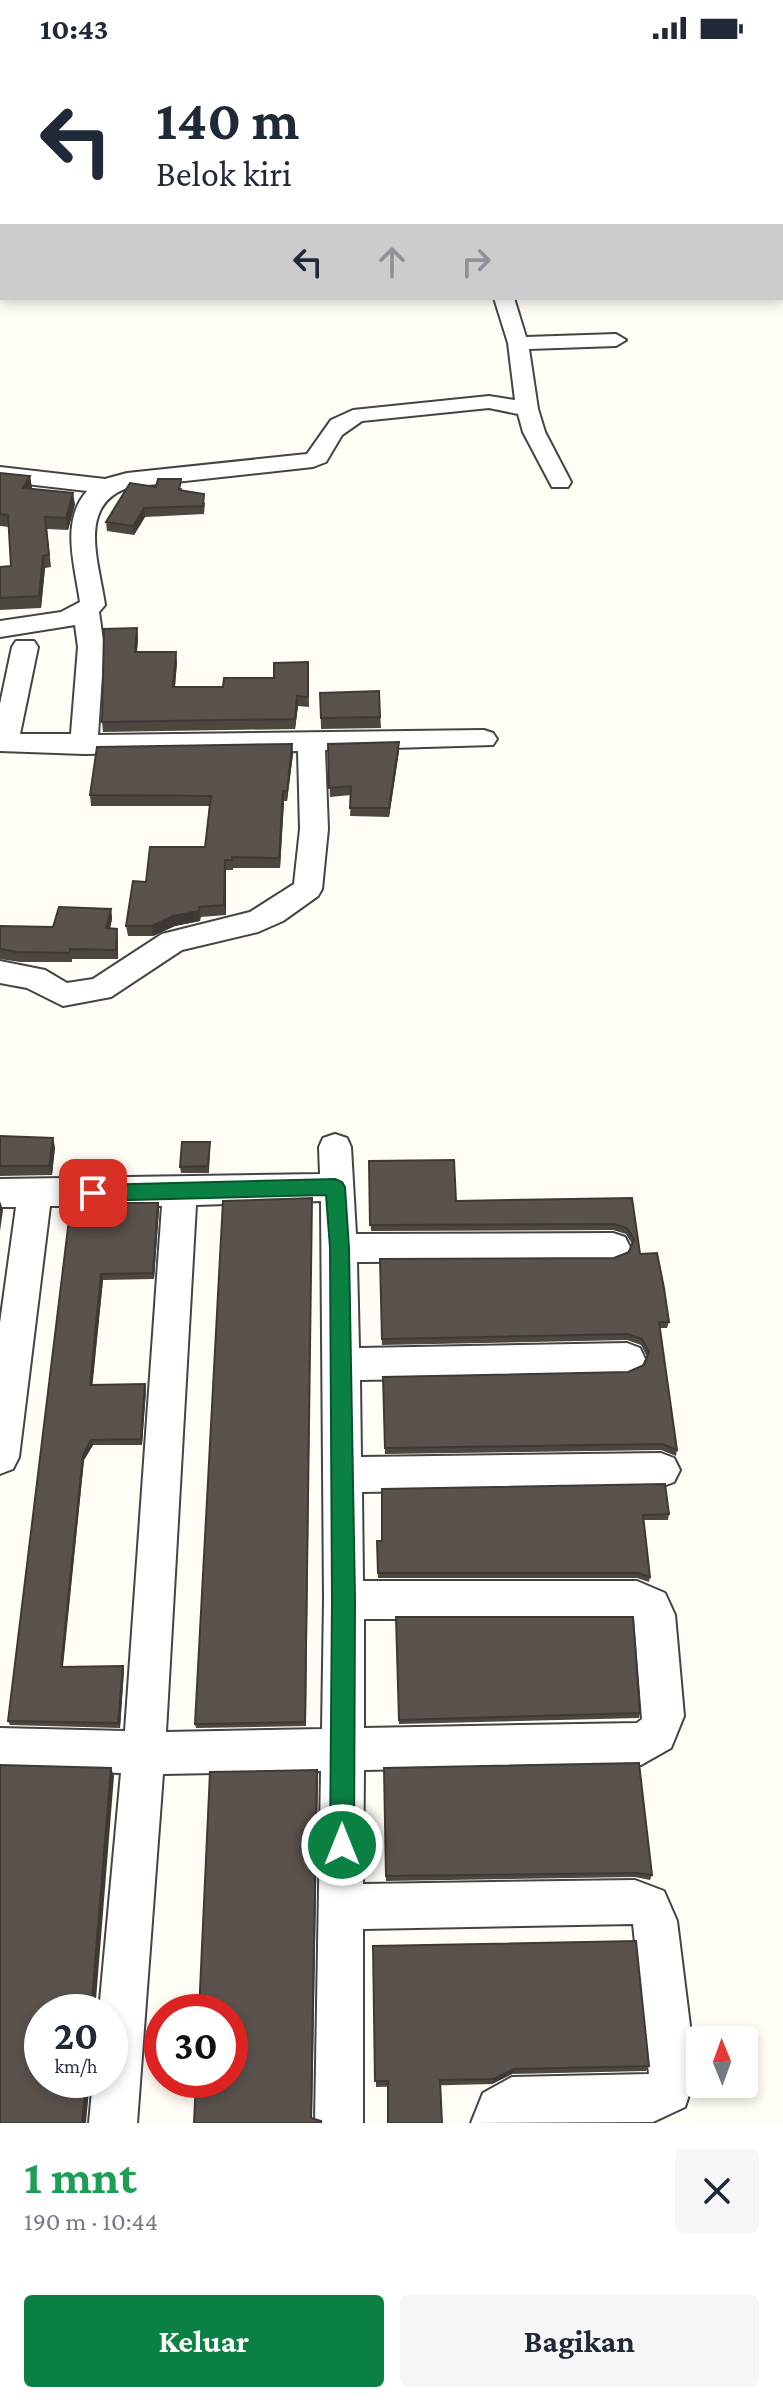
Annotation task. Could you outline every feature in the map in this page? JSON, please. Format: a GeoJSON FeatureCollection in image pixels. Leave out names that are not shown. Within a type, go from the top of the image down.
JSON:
{"type":"FeatureCollection","features":[{"type":"Feature","properties":{"kind":"street"},"geometry":{"type":"LineString","coordinates":[[505,300],[518,343],[527,409],[534,432],[560,482]]}},
{"type":"Feature","properties":{"kind":"street"},"geometry":{"type":"LineString","coordinates":[[518,343],[616,340]]}},
{"type":"Feature","properties":{"kind":"street"},"geometry":{"type":"LineString","coordinates":[[0,474],[104,486],[127,480],[313,460],[318,457],[334,428],[349,417],[489,402],[527,409]]}},
{"type":"Feature","properties":{"kind":"street"},"geometry":{"type":"LineString","coordinates":[[0,629],[68,619],[93,605],[82,530],[95,493],[104,486]]}},
{"type":"Feature","properties":{"kind":"street"},"geometry":{"type":"LineString","coordinates":[[84,745],[91,647],[86,610]]}},
{"type":"Feature","properties":{"kind":"street"},"geometry":{"type":"LineString","coordinates":[[25,647],[2,742],[84,745],[484,739]]}},
{"type":"Feature","properties":{"kind":"street"},"geometry":{"type":"LineString","coordinates":[[0,972],[34,978],[63,995],[100,989],[173,942],[258,921],[292,902],[308,889],[314,829],[311,742]]}},
{"type":"Feature","properties":{"kind":"street"},"geometry":{"type":"LineString","coordinates":[[335,1147],[340,1248],[344,1600],[339,2123]]}},
{"type":"Feature","properties":{"kind":"street"},"geometry":{"type":"LineString","coordinates":[[0,1457],[17,1193],[335,1187]]}},
{"type":"Feature","properties":{"kind":"street"},"geometry":{"type":"LineString","coordinates":[[113,2123],[144,1753],[180,1192]]}},
{"type":"Feature","properties":{"kind":"street"},"geometry":{"type":"LineString","coordinates":[[340,1248],[613,1247]]}},
{"type":"Feature","properties":{"kind":"street"},"geometry":{"type":"LineString","coordinates":[[340,1364],[627,1359]]}},
{"type":"Feature","properties":{"kind":"street"},"geometry":{"type":"LineString","coordinates":[[342,1475],[661,1470]]}},
{"type":"Feature","properties":{"kind":"street"},"geometry":{"type":"LineString","coordinates":[[0,1749],[144,1753],[641,1744],[653,1739],[663,1716],[655,1615],[651,1607],[637,1600],[344,1600]]}},
{"type":"Feature","properties":{"kind":"street"},"geometry":{"type":"LineString","coordinates":[[342,1907],[635,1902],[648,1907],[655,1921],[673,2074],[668,2090],[653,2098],[512,2101],[500,2110],[495,2123]]}},
{"type":"Feature","properties":{"kind":"building"},"geometry":{"type":"Polygon","coordinates":[[[0,473],[30,476],[23,488],[73,493],[66,518],[45,517],[49,555],[43,556],[39,596],[0,598],[0,567],[11,566],[8,515],[0,514],[0,473]]]}},
{"type":"Feature","properties":{"kind":"building"},"geometry":{"type":"Polygon","coordinates":[[[158,479],[181,479],[179,490],[204,494],[203,506],[144,508],[133,526],[106,522],[130,483],[156,487],[158,479]]]}},
{"type":"Feature","properties":{"kind":"building"},"geometry":{"type":"Polygon","coordinates":[[[137,628],[135,652],[176,652],[173,687],[223,687],[224,678],[274,678],[274,663],[308,662],[308,697],[297,696],[295,719],[102,722],[104,629],[137,628]]]}},
{"type":"Feature","properties":{"kind":"building"},"geometry":{"type":"Polygon","coordinates":[[[379,691],[380,717],[321,718],[320,693],[379,691]]]}},
{"type":"Feature","properties":{"kind":"building"},"geometry":{"type":"Polygon","coordinates":[[[399,742],[389,808],[350,808],[351,786],[329,788],[328,744],[399,742]]]}},
{"type":"Feature","properties":{"kind":"building"},"geometry":{"type":"Polygon","coordinates":[[[292,744],[287,791],[283,791],[279,858],[232,857],[232,860],[225,860],[224,905],[199,907],[199,911],[173,916],[152,926],[126,926],[133,881],[146,882],[150,847],[205,847],[211,796],[90,795],[97,747],[292,744]]]}},
{"type":"Feature","properties":{"kind":"building"},"geometry":{"type":"Polygon","coordinates":[[[59,907],[111,909],[106,928],[117,929],[116,950],[70,949],[70,953],[0,949],[0,926],[53,927],[59,907]]]}},
{"type":"Feature","properties":{"kind":"building"},"geometry":{"type":"Polygon","coordinates":[[[0,1136],[53,1138],[49,1166],[0,1166],[0,1136]]]}},
{"type":"Feature","properties":{"kind":"building"},"geometry":{"type":"Polygon","coordinates":[[[182,1142],[210,1142],[208,1166],[180,1167],[182,1142]]]}},
{"type":"Feature","properties":{"kind":"building"},"geometry":{"type":"Polygon","coordinates":[[[454,1160],[456,1201],[632,1198],[640,1254],[657,1253],[664,1288],[669,1322],[659,1322],[677,1450],[662,1444],[385,1448],[383,1377],[628,1372],[644,1365],[649,1352],[642,1339],[628,1334],[382,1339],[380,1259],[614,1258],[629,1252],[634,1239],[627,1228],[614,1224],[370,1225],[369,1161],[454,1160]]]}},
{"type":"Feature","properties":{"kind":"building"},"geometry":{"type":"Polygon","coordinates":[[[312,1198],[305,1722],[195,1724],[223,1201],[312,1198]]]}},
{"type":"Feature","properties":{"kind":"building"},"geometry":{"type":"Polygon","coordinates":[[[71,1203],[158,1203],[153,1273],[101,1274],[90,1385],[145,1384],[141,1439],[91,1440],[83,1455],[61,1667],[123,1666],[118,1723],[8,1721],[71,1203]]]}},
{"type":"Feature","properties":{"kind":"building"},"geometry":{"type":"Polygon","coordinates":[[[665,1484],[669,1514],[643,1515],[650,1577],[638,1573],[378,1573],[377,1541],[382,1541],[382,1489],[665,1484]]]}},
{"type":"Feature","properties":{"kind":"building"},"geometry":{"type":"Polygon","coordinates":[[[396,1617],[633,1617],[640,1713],[399,1720],[396,1617]]]}},
{"type":"Feature","properties":{"kind":"building"},"geometry":{"type":"Polygon","coordinates":[[[639,1763],[652,1875],[386,1876],[384,1768],[639,1763]]]}},
{"type":"Feature","properties":{"kind":"building"},"geometry":{"type":"Polygon","coordinates":[[[0,1765],[111,1768],[92,1994],[24,1994],[24,2098],[84,2098],[82,2123],[0,2123],[0,1765]]]}},
{"type":"Feature","properties":{"kind":"building"},"geometry":{"type":"Polygon","coordinates":[[[317,1770],[311,2118],[321,2123],[194,2123],[195,2098],[248,2098],[248,1994],[200,1994],[210,1772],[317,1770]]]}},
{"type":"Feature","properties":{"kind":"building"},"geometry":{"type":"Polygon","coordinates":[[[636,1941],[649,2066],[514,2069],[494,2079],[440,2080],[442,2123],[388,2123],[388,2081],[375,2081],[373,1946],[636,1941]]]}},
{"type":"Feature","properties":{"kind":"route"},"geometry":{"type":"LineString","coordinates":[[93,1193],[335,1187],[340,1248],[344,1600],[342,1845]]}}]}
